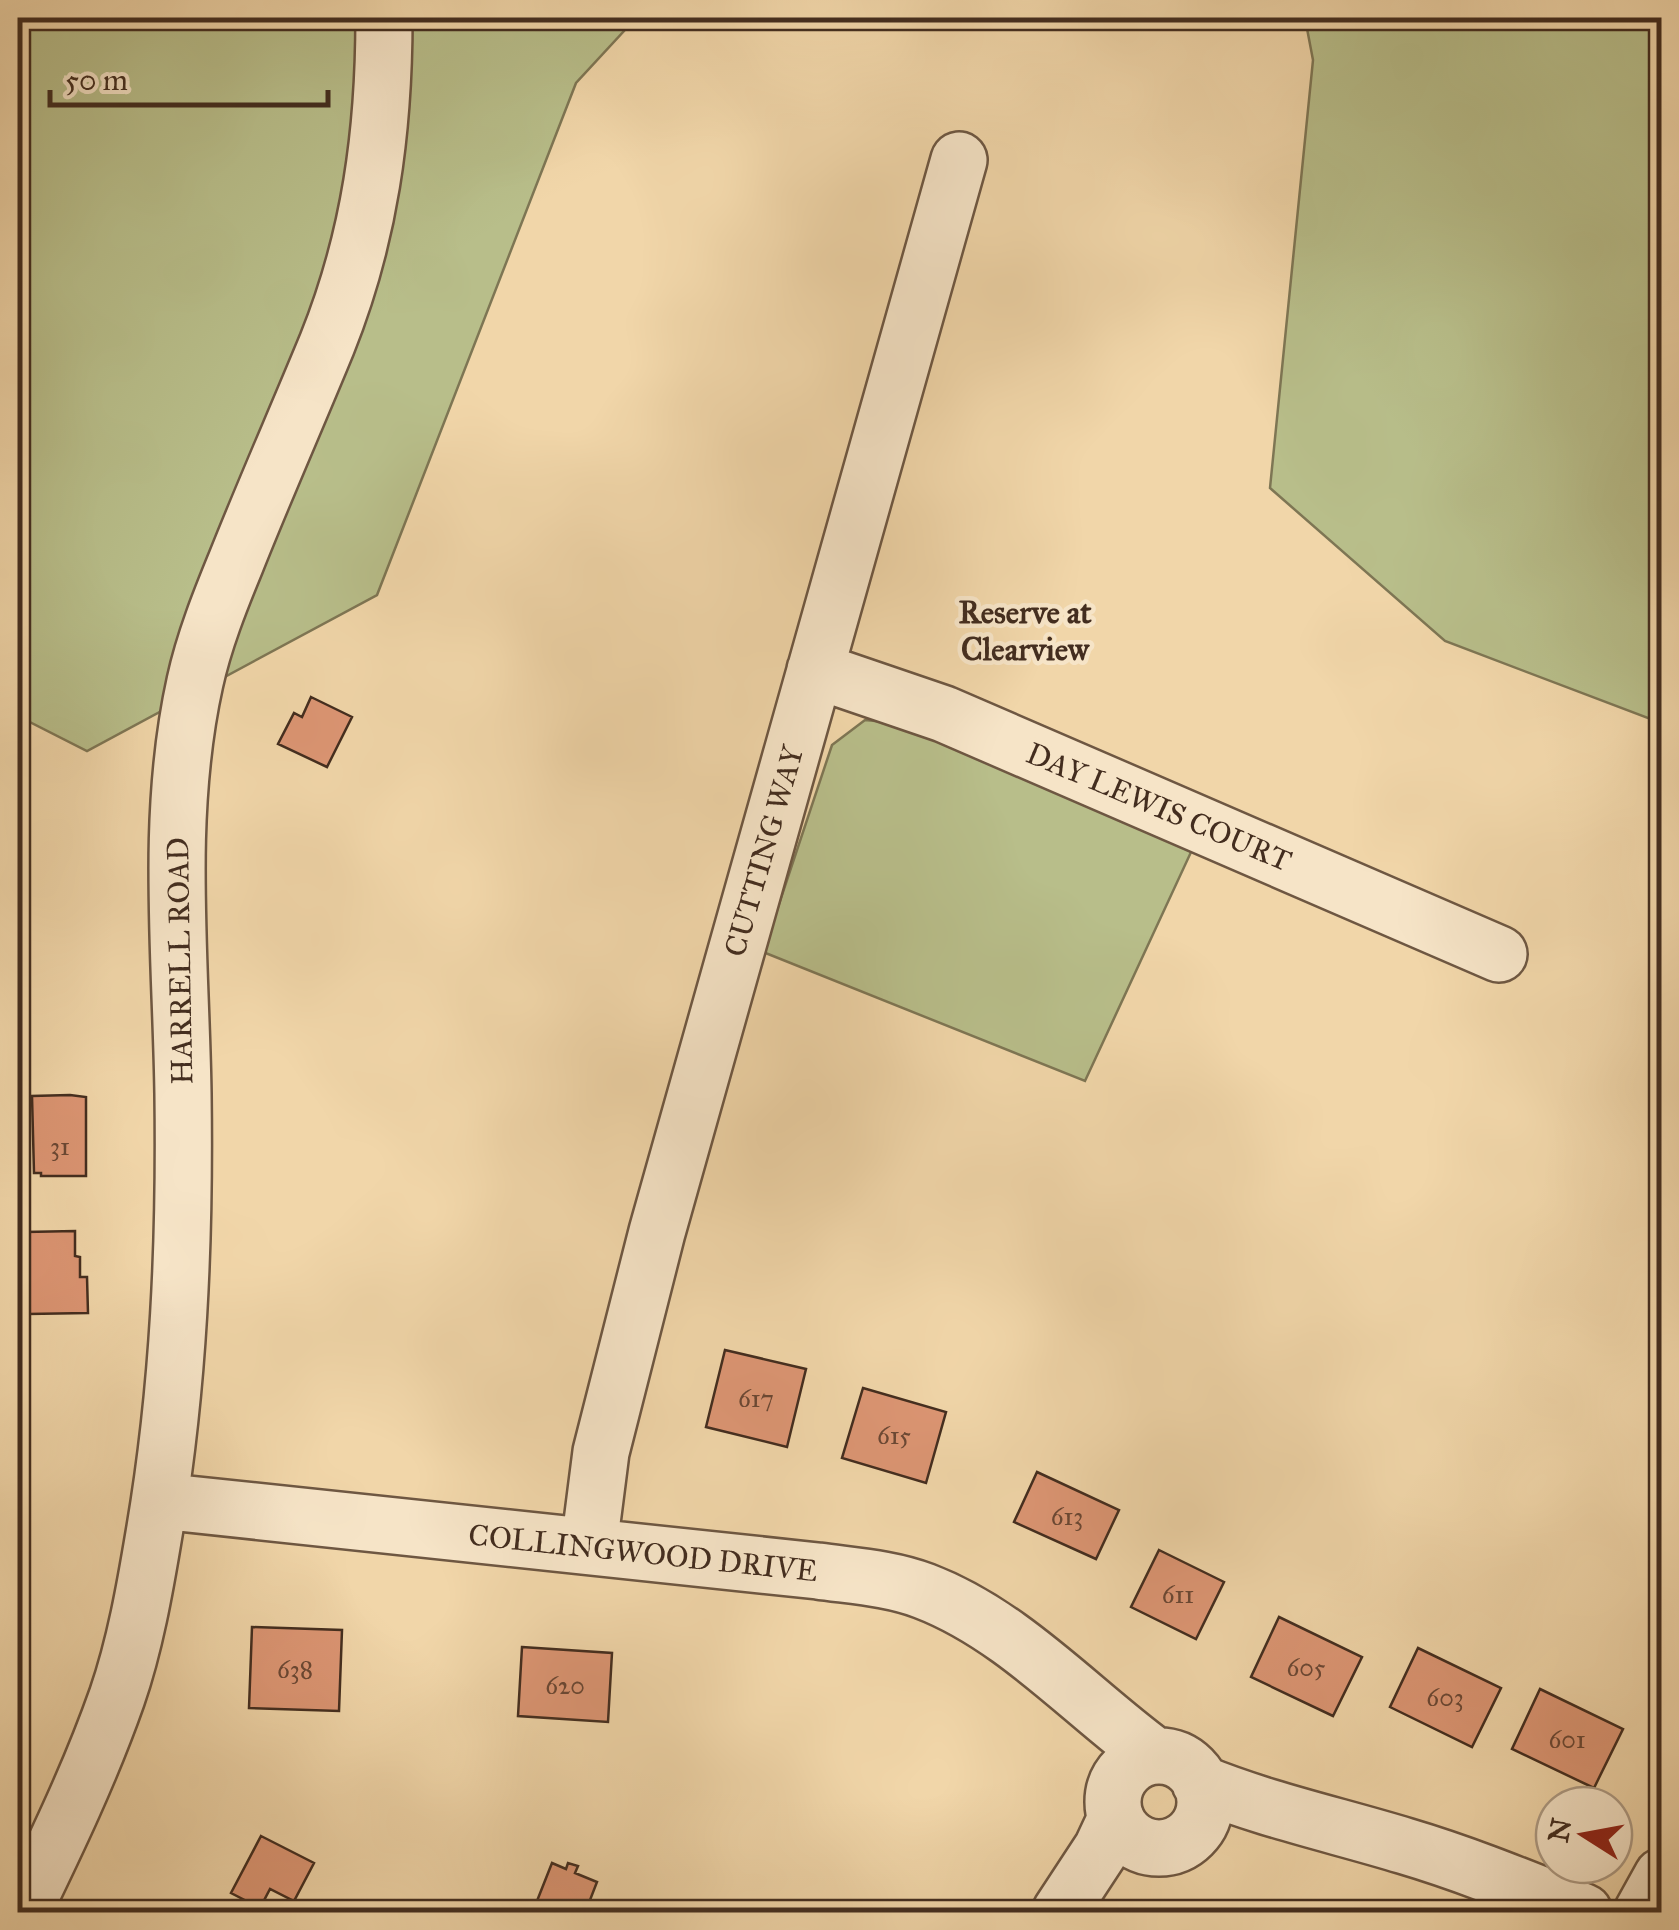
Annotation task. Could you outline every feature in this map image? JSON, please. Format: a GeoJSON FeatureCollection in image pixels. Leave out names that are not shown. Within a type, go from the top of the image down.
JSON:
{"type":"FeatureCollection","features":[{"type":"Feature","properties":{"kind":"street","name":"HARRELL ROAD"},"geometry":{"type":"LineString","coordinates":[[23,1912],[80,1796],[119,1692],[147,1576],[160,1501],[177,1357],[183,1230],[176,836],[181,758],[195,680],[212,622],[329,339],[358,249],[374,178],[384,98],[384,18]]}},
{"type":"Feature","properties":{"kind":"street","name":"CUTTING WAY"},"geometry":{"type":"LineString","coordinates":[[589,1546],[601,1452],[614,1391],[959,160]]}},
{"type":"Feature","properties":{"kind":"street","name":"DAY LEWIS COURT"},"geometry":{"type":"LineString","coordinates":[[815,670],[944,714],[1499,954]]}},
{"type":"Feature","properties":{"kind":"street","name":"COLLINGWOOD DRIVE"},"geometry":{"type":"LineString","coordinates":[[160,1501],[818,1571],[924,1591],[1001,1635],[1043,1664],[1089,1704],[1110,1742],[1156,1801]]}},
{"type":"Feature","properties":{"kind":"street"},"geometry":{"type":"LineString","coordinates":[[1073,1892],[1112,1858],[1156,1801],[1244,1801],[1475,1868],[1584,1912]]}},
{"type":"Feature","properties":{"kind":"street"},"geometry":{"type":"LineString","coordinates":[[1642,1912],[1662,1876]]}},
{"type":"Feature","properties":{"kind":"green space"},"geometry":{"type":"Polygon","coordinates":[[[18,18],[636,18],[576,83],[377,595],[87,751],[18,716],[18,18]]]}},
{"type":"Feature","properties":{"kind":"green space"},"geometry":{"type":"Polygon","coordinates":[[[1305,18],[1661,18],[1661,723],[1445,641],[1270,488],[1313,60],[1305,18]]]}},
{"type":"Feature","properties":{"kind":"green space"},"geometry":{"type":"Polygon","coordinates":[[[865,720],[908,724],[1192,850],[1085,1081],[763,952],[832,745],[865,720]]]}},
{"type":"Feature","properties":{"kind":"building"},"geometry":{"type":"Polygon","coordinates":[[[311,697],[352,717],[327,767],[278,744],[294,713],[302,717],[311,697]]]}},
{"type":"Feature","properties":{"kind":"building"},"geometry":{"type":"Polygon","coordinates":[[[32,1096],[86,1097],[86,1176],[41,1176],[34,1173],[32,1096]]]}},
{"type":"Feature","properties":{"kind":"building"},"geometry":{"type":"Polygon","coordinates":[[[75,1231],[80,1277],[87,1277],[88,1313],[28,1314],[25,1232],[75,1231]]]}},
{"type":"Feature","properties":{"kind":"building"},"geometry":{"type":"Polygon","coordinates":[[[725,1350],[806,1369],[787,1447],[706,1427],[725,1350]]]}},
{"type":"Feature","properties":{"kind":"building"},"geometry":{"type":"Polygon","coordinates":[[[863,1388],[946,1412],[926,1483],[842,1458],[863,1388]]]}},
{"type":"Feature","properties":{"kind":"building"},"geometry":{"type":"Polygon","coordinates":[[[1037,1472],[1119,1510],[1096,1559],[1014,1522],[1037,1472]]]}},
{"type":"Feature","properties":{"kind":"building"},"geometry":{"type":"Polygon","coordinates":[[[1159,1550],[1224,1582],[1196,1639],[1131,1607],[1159,1550]]]}},
{"type":"Feature","properties":{"kind":"building"},"geometry":{"type":"Polygon","coordinates":[[[1279,1617],[1362,1657],[1333,1716],[1251,1677],[1279,1617]]]}},
{"type":"Feature","properties":{"kind":"building"},"geometry":{"type":"Polygon","coordinates":[[[252,1627],[342,1630],[339,1711],[249,1708],[252,1627]]]}},
{"type":"Feature","properties":{"kind":"building"},"geometry":{"type":"Polygon","coordinates":[[[522,1647],[612,1653],[608,1722],[518,1716],[522,1647]]]}},
{"type":"Feature","properties":{"kind":"building"},"geometry":{"type":"Polygon","coordinates":[[[1418,1648],[1501,1688],[1472,1747],[1390,1707],[1418,1648]]]}},
{"type":"Feature","properties":{"kind":"building"},"geometry":{"type":"Polygon","coordinates":[[[1540,1689],[1623,1729],[1595,1785],[1588,1785],[1512,1749],[1540,1689]]]}},
{"type":"Feature","properties":{"kind":"building"},"geometry":{"type":"Polygon","coordinates":[[[261,1836],[314,1863],[294,1901],[270,1889],[260,1908],[231,1893],[261,1836]]]}},
{"type":"Feature","properties":{"kind":"building"},"geometry":{"type":"Polygon","coordinates":[[[552,1863],[566,1869],[568,1863],[578,1866],[575,1873],[597,1882],[590,1900],[602,1905],[599,1912],[551,1912],[535,1906],[552,1863]]]}},
{"type":"Feature","properties":{"kind":"district","name":"Reserve at Clearview"},"geometry":{"type":"Point","coordinates":[1025,630]}}]}
